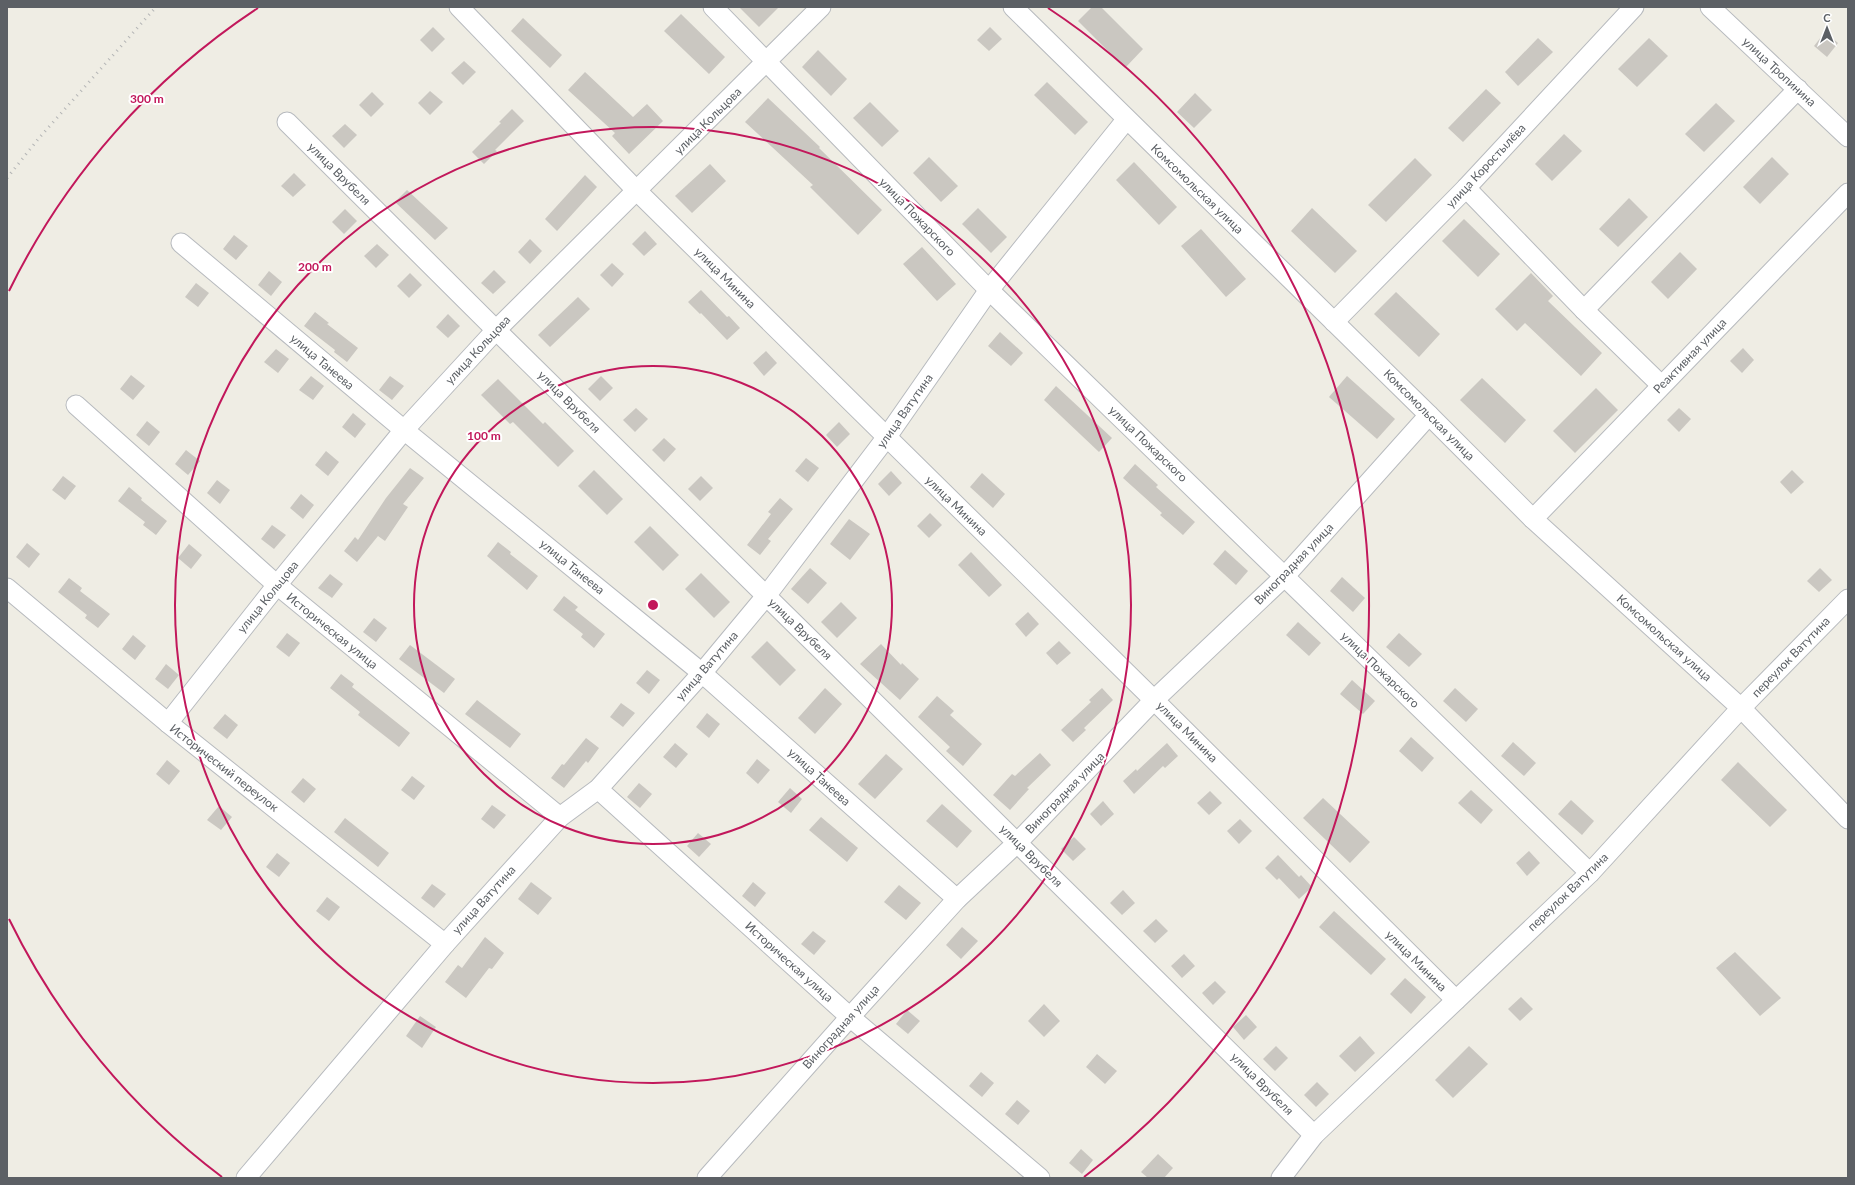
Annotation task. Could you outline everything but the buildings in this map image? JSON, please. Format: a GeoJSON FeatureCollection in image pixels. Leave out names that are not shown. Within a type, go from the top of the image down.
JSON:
{"type":"FeatureCollection","features":[{"type":"Feature","properties":{"kind":"street","name":"улица Минина"},"geometry":{"type":"LineString","coordinates":[[459,7],[637,191],[886,438],[1154,700],[1456,1000]]}},
{"type":"Feature","properties":{"kind":"street","name":"улица Пожарского"},"geometry":{"type":"LineString","coordinates":[[713,7],[989,290],[1590,873]]}},
{"type":"Feature","properties":{"kind":"street","name":"улица Кольцова"},"geometry":{"type":"LineString","coordinates":[[168,723],[277,585],[404,430],[496,330],[822,7]]}},
{"type":"Feature","properties":{"kind":"street","name":"Комсомольская улица"},"geometry":{"type":"LineString","coordinates":[[1013,7],[1126,120],[1429,415],[1533,519],[1741,708],[1848,820]]}},
{"type":"Feature","properties":{"kind":"street","name":"улица Коростылёва"},"geometry":{"type":"LineString","coordinates":[[1334,322],[1466,188],[1634,7]]}},
{"type":"Feature","properties":{"kind":"street","name":"улица Тропинина"},"geometry":{"type":"LineString","coordinates":[[1710,7],[1848,136]]}},
{"type":"Feature","properties":{"kind":"street"},"geometry":{"type":"LineString","coordinates":[[1584,310],[1798,90]]}},
{"type":"Feature","properties":{"kind":"street","name":"улица Ватутина"},"geometry":{"type":"LineString","coordinates":[[246,1178],[445,944],[560,816],[598,789],[702,673],[766,596],[886,438],[989,290],[1126,120]]}},
{"type":"Feature","properties":{"kind":"street","name":"улица Врубеля"},"geometry":{"type":"LineString","coordinates":[[287,122],[1314,1136]]}},
{"type":"Feature","properties":{"kind":"street"},"geometry":{"type":"LineString","coordinates":[[1466,188],[1584,310],[1661,385]]}},
{"type":"Feature","properties":{"kind":"street","name":"Реактивная улица"},"geometry":{"type":"LineString","coordinates":[[1533,519],[1848,193]]}},
{"type":"Feature","properties":{"kind":"street","name":"улица Танеева"},"geometry":{"type":"LineString","coordinates":[[181,243],[404,430],[702,673],[957,899]]}},
{"type":"Feature","properties":{"kind":"street","name":"Историческая улица"},"geometry":{"type":"LineString","coordinates":[[76,405],[277,585],[560,816]]}},
{"type":"Feature","properties":{"kind":"street","name":"Виноградная улица"},"geometry":{"type":"LineString","coordinates":[[708,1178],[850,1017],[957,899],[1018,843],[1154,700],[1285,576],[1429,415]]}},
{"type":"Feature","properties":{"kind":"street","name":"Исторический переулок"},"geometry":{"type":"LineString","coordinates":[[7,588],[168,723],[445,944]]}},
{"type":"Feature","properties":{"kind":"street","name":"переулок Ватутина"},"geometry":{"type":"LineString","coordinates":[[1281,1178],[1314,1136],[1590,873],[1741,708],[1848,599]]}},
{"type":"Feature","properties":{"kind":"street","name":"Историческая улица"},"geometry":{"type":"LineString","coordinates":[[598,789],[850,1017],[1040,1178]]}},
{"type":"Feature","properties":{"kind":"railway"},"geometry":{"type":"LineString","coordinates":[[7,178],[39,138],[156,7]]}}]}
